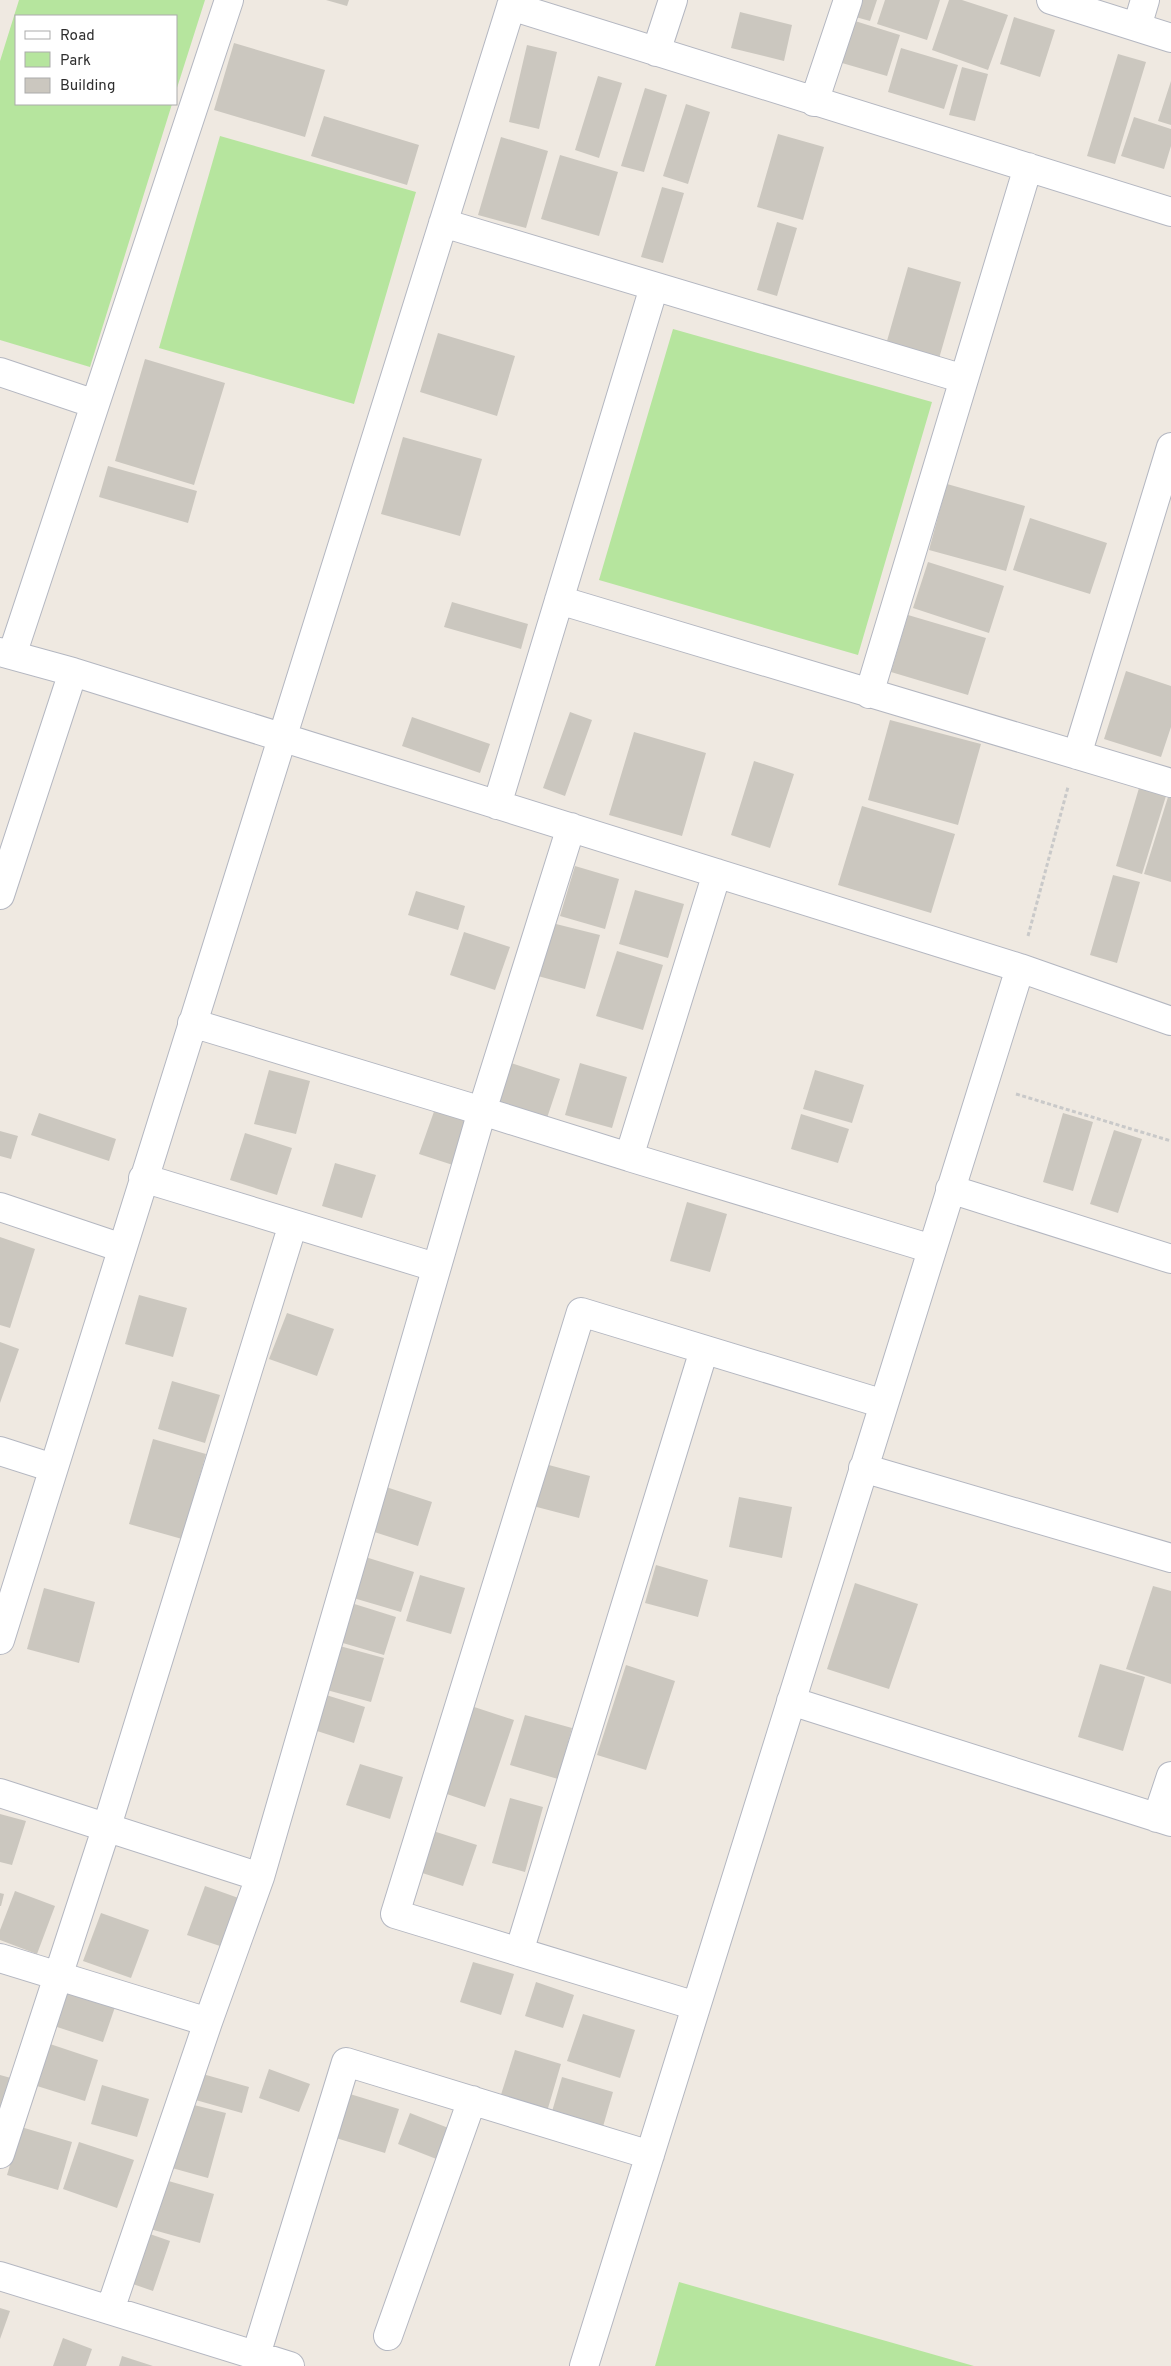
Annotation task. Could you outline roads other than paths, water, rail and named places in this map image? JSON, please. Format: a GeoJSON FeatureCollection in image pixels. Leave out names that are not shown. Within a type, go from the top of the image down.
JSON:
{"type":"FeatureCollection","features":[{"type":"Feature","properties":{"kind":"street"},"geometry":{"type":"LineString","coordinates":[[229,0],[95,404],[6,654],[73,672],[1020,968],[1171,1022]]}},
{"type":"Feature","properties":{"kind":"street"},"geometry":{"type":"LineString","coordinates":[[656,52],[673,0]]}},
{"type":"Feature","properties":{"kind":"street"},"geometry":{"type":"LineString","coordinates":[[814,102],[848,0]]}},
{"type":"Feature","properties":{"kind":"street"},"geometry":{"type":"LineString","coordinates":[[1051,0],[1171,38]]}},
{"type":"Feature","properties":{"kind":"street"},"geometry":{"type":"LineString","coordinates":[[1137,28],[1145,0]]}},
{"type":"Feature","properties":{"kind":"street"},"geometry":{"type":"LineString","coordinates":[[0,1640],[512,3],[656,52],[1171,212]]}},
{"type":"Feature","properties":{"kind":"street"},"geometry":{"type":"LineString","coordinates":[[869,694],[1028,167]]}},
{"type":"Feature","properties":{"kind":"street"},"geometry":{"type":"LineString","coordinates":[[443,224],[964,379]]}},
{"type":"Feature","properties":{"kind":"street"},"geometry":{"type":"LineString","coordinates":[[497,805],[654,287]]}},
{"type":"Feature","properties":{"kind":"street"},"geometry":{"type":"LineString","coordinates":[[0,372],[95,404]]}},
{"type":"Feature","properties":{"kind":"street"},"geometry":{"type":"LineString","coordinates":[[1077,755],[1171,447]]}},
{"type":"Feature","properties":{"kind":"street"},"geometry":{"type":"LineString","coordinates":[[559,600],[1171,783]]}},
{"type":"Feature","properties":{"kind":"street"},"geometry":{"type":"LineString","coordinates":[[1,890],[73,672]]}},
{"type":"Feature","properties":{"kind":"street"},"geometry":{"type":"LineString","coordinates":[[110,2310],[208,2022],[260,1878],[435,1267],[571,827]]}},
{"type":"Feature","properties":{"kind":"street"},"geometry":{"type":"LineString","coordinates":[[629,1157],[717,873]]}},
{"type":"Feature","properties":{"kind":"street"},"geometry":{"type":"LineString","coordinates":[[584,2366],[1020,968]]}},
{"type":"Feature","properties":{"kind":"street"},"geometry":{"type":"LineString","coordinates":[[192,1023],[932,1249]]}},
{"type":"Feature","properties":{"kind":"street"},"geometry":{"type":"LineString","coordinates":[[143,1178],[435,1267]]}},
{"type":"Feature","properties":{"kind":"street"},"geometry":{"type":"LineString","coordinates":[[950,1189],[1171,1259]]}},
{"type":"Feature","properties":{"kind":"street"},"geometry":{"type":"LineString","coordinates":[[0,1207],[122,1248]]}},
{"type":"Feature","properties":{"kind":"street"},"geometry":{"type":"LineString","coordinates":[[0,2154],[107,1826],[293,1224]]}},
{"type":"Feature","properties":{"kind":"street"},"geometry":{"type":"LineString","coordinates":[[696,2006],[394,1914],[581,1312],[884,1404]]}},
{"type":"Feature","properties":{"kind":"street"},"geometry":{"type":"LineString","coordinates":[[519,1952],[704,1350]]}},
{"type":"Feature","properties":{"kind":"street"},"geometry":{"type":"LineString","coordinates":[[0,1451],[54,1468]]}},
{"type":"Feature","properties":{"kind":"street"},"geometry":{"type":"LineString","coordinates":[[864,1468],[1171,1558]]}},
{"type":"Feature","properties":{"kind":"street"},"geometry":{"type":"LineString","coordinates":[[791,1701],[1164,1820],[1171,1776]]}},
{"type":"Feature","properties":{"kind":"street"},"geometry":{"type":"LineString","coordinates":[[0,1793],[107,1826],[260,1878]]}},
{"type":"Feature","properties":{"kind":"street"},"geometry":{"type":"LineString","coordinates":[[0,1958],[208,2022]]}},
{"type":"Feature","properties":{"kind":"street"},"geometry":{"type":"LineString","coordinates":[[256,2355],[346,2062],[650,2155]]}},
{"type":"Feature","properties":{"kind":"street"},"geometry":{"type":"LineString","coordinates":[[388,2336],[472,2100]]}},
{"type":"Feature","properties":{"kind":"street"},"geometry":{"type":"LineString","coordinates":[[0,2276],[290,2366]]}}]}
